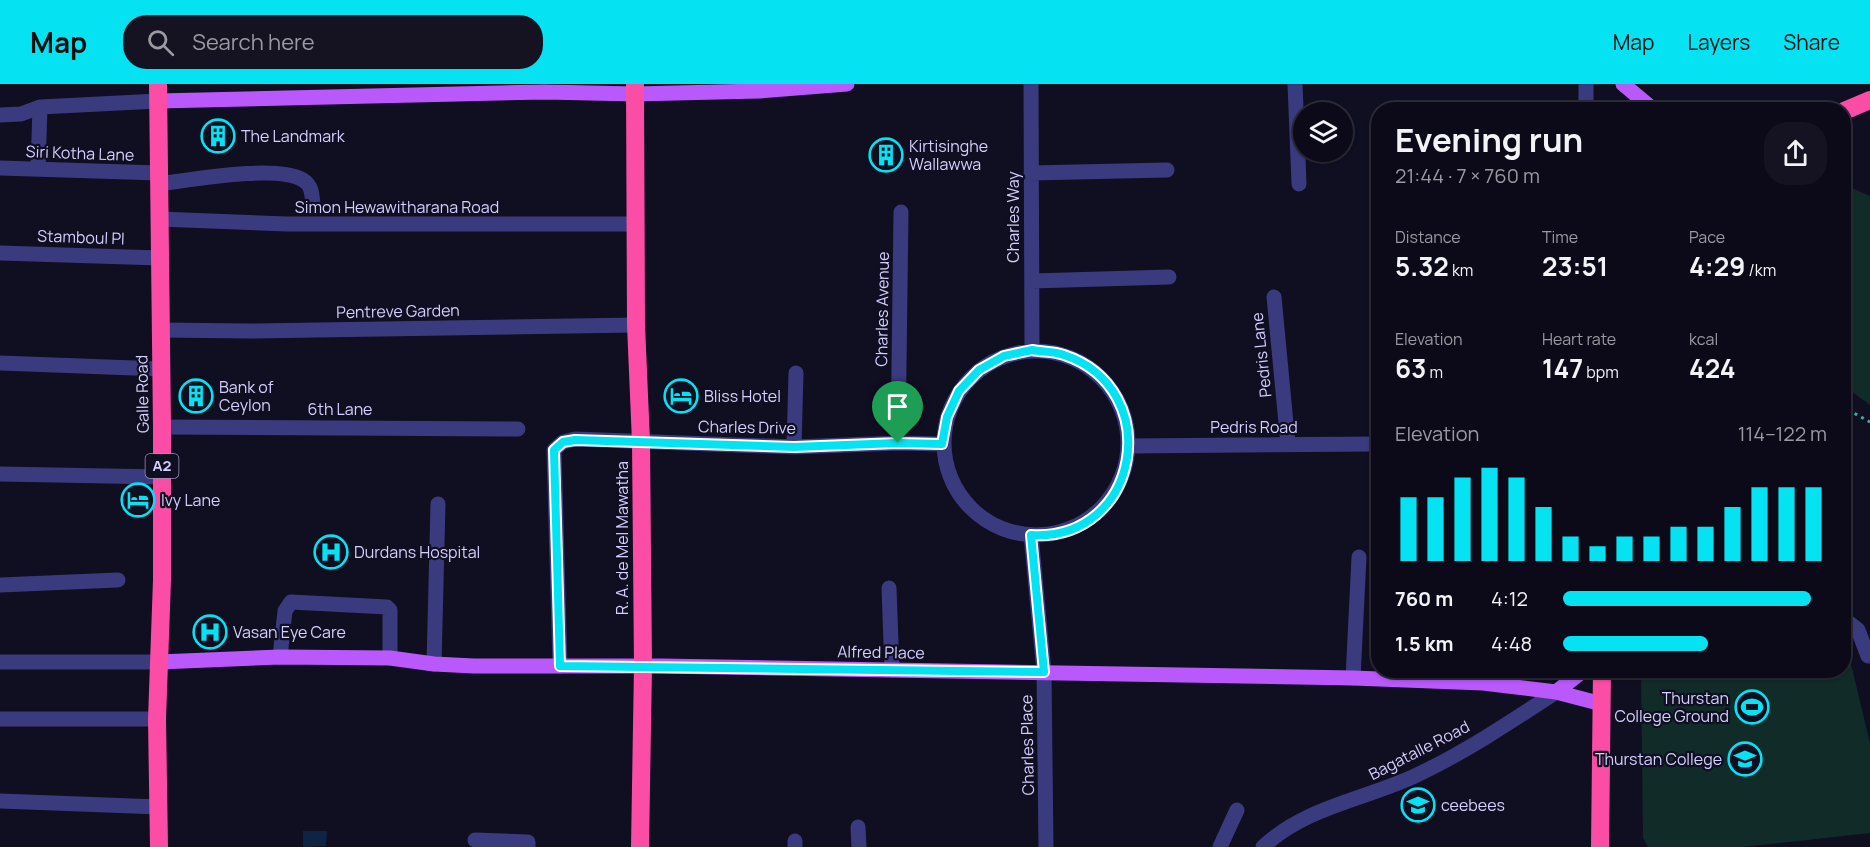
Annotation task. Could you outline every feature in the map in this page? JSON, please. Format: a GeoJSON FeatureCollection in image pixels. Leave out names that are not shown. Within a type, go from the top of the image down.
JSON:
{"type":"FeatureCollection","features":[{"type":"Feature","properties":{"kind":"highway","name":"R. A. de Mel Mawatha"},"geometry":{"type":"LineString","coordinates":[[635,89],[636,325],[641,442],[643,666],[640,847]]}},
{"type":"Feature","properties":{"kind":"highway","name":"Galle Road"},"geometry":{"type":"LineString","coordinates":[[158,92],[162,427],[162,580],[157,719],[159,847]]}},
{"type":"Feature","properties":{"kind":"highway"},"geometry":{"type":"LineString","coordinates":[[1851,108],[1870,100]]}},
{"type":"Feature","properties":{"kind":"highway"},"geometry":{"type":"LineString","coordinates":[[1600,847],[1602,678]]}},
{"type":"Feature","properties":{"kind":"main road"},"geometry":{"type":"LineString","coordinates":[[158,92],[545,92],[847,84]]}},
{"type":"Feature","properties":{"kind":"main road"},"geometry":{"type":"LineString","coordinates":[[1623,84],[1644,102]]}},
{"type":"Feature","properties":{"kind":"main road","name":"Alfred Place"},"geometry":{"type":"LineString","coordinates":[[159,662],[280,657],[390,658],[434,664],[1353,678],[1483,683],[1556,692],[1602,704]]}},
{"type":"Feature","properties":{"kind":"main road","name":"Bagatalle Road"},"geometry":{"type":"LineString","coordinates":[[1556,692],[1574,678]]}},
{"type":"Feature","properties":{"kind":"street","name":"Charles Way"},"geometry":{"type":"LineString","coordinates":[[1031,84],[1032,350]]}},
{"type":"Feature","properties":{"kind":"street"},"geometry":{"type":"LineString","coordinates":[[1295,84],[1299,184]]}},
{"type":"Feature","properties":{"kind":"street"},"geometry":{"type":"LineString","coordinates":[[1586,84],[1586,102]]}},
{"type":"Feature","properties":{"kind":"street"},"geometry":{"type":"LineString","coordinates":[[0,115],[21,114],[40,107],[158,92]]}},
{"type":"Feature","properties":{"kind":"street"},"geometry":{"type":"LineString","coordinates":[[38,169],[40,107]]}},
{"type":"Feature","properties":{"kind":"street","name":"Siri Kotha Lane"},"geometry":{"type":"LineString","coordinates":[[0,168],[159,178],[262,172],[285,174],[304,180],[312,191],[313,205]]}},
{"type":"Feature","properties":{"kind":"street"},"geometry":{"type":"LineString","coordinates":[[1031,173],[1167,170]]}},
{"type":"Feature","properties":{"kind":"street","name":"Charles Avenue"},"geometry":{"type":"LineString","coordinates":[[898,443],[901,212]]}},
{"type":"Feature","properties":{"kind":"street","name":"Simon Hewawitharana Road"},"geometry":{"type":"LineString","coordinates":[[159,219],[298,224],[635,224]]}},
{"type":"Feature","properties":{"kind":"street","name":"Stamboul Pl"},"geometry":{"type":"LineString","coordinates":[[0,253],[160,258]]}},
{"type":"Feature","properties":{"kind":"street"},"geometry":{"type":"LineString","coordinates":[[1032,281],[1169,277]]}},
{"type":"Feature","properties":{"kind":"street","name":"Pedris Lane"},"geometry":{"type":"LineString","coordinates":[[1274,297],[1288,444]]}},
{"type":"Feature","properties":{"kind":"street","name":"Pentreve Garden"},"geometry":{"type":"LineString","coordinates":[[161,330],[249,331],[636,325]]}},
{"type":"Feature","properties":{"kind":"street"},"geometry":{"type":"LineString","coordinates":[[1032,350],[1062,354],[1090,367],[1112,388],[1126,416],[1130,446],[1126,472],[1114,496],[1096,515],[1073,529],[1048,536],[1017,534],[988,522],[964,502],[949,475],[942,444],[947,417],[959,391],[979,370],[1004,356],[1032,350]]}},
{"type":"Feature","properties":{"kind":"street"},"geometry":{"type":"LineString","coordinates":[[0,363],[161,369]]}},
{"type":"Feature","properties":{"kind":"street"},"geometry":{"type":"LineString","coordinates":[[794,447],[796,373]]}},
{"type":"Feature","properties":{"kind":"street","name":"6th Lane"},"geometry":{"type":"LineString","coordinates":[[162,427],[518,429]]}},
{"type":"Feature","properties":{"kind":"street","name":"Charles Drive"},"geometry":{"type":"LineString","coordinates":[[560,666],[554,450],[563,442],[575,440],[794,447],[898,443],[942,444]]}},
{"type":"Feature","properties":{"kind":"street","name":"Pedris Road"},"geometry":{"type":"LineString","coordinates":[[1130,446],[1371,444]]}},
{"type":"Feature","properties":{"kind":"street"},"geometry":{"type":"LineString","coordinates":[[0,474],[162,477]]}},
{"type":"Feature","properties":{"kind":"street"},"geometry":{"type":"LineString","coordinates":[[434,664],[438,504]]}},
{"type":"Feature","properties":{"kind":"street","name":"Charles Place"},"geometry":{"type":"LineString","coordinates":[[1031,535],[1044,672],[1046,847]]}},
{"type":"Feature","properties":{"kind":"street"},"geometry":{"type":"LineString","coordinates":[[1353,678],[1359,557]]}},
{"type":"Feature","properties":{"kind":"street"},"geometry":{"type":"LineString","coordinates":[[0,585],[118,580]]}},
{"type":"Feature","properties":{"kind":"street"},"geometry":{"type":"LineString","coordinates":[[889,588],[892,670]]}},
{"type":"Feature","properties":{"kind":"street"},"geometry":{"type":"LineString","coordinates":[[280,657],[285,611],[291,602],[387,607],[390,610],[390,658]]}},
{"type":"Feature","properties":{"kind":"street"},"geometry":{"type":"LineString","coordinates":[[1851,624],[1858,630],[1868,656]]}},
{"type":"Feature","properties":{"kind":"street"},"geometry":{"type":"LineString","coordinates":[[0,662],[159,662]]}},
{"type":"Feature","properties":{"kind":"street","name":"Bagatalle Road"},"geometry":{"type":"LineString","coordinates":[[1268,845],[1316,812],[1371,794],[1420,774],[1500,729],[1556,692]]}},
{"type":"Feature","properties":{"kind":"street"},"geometry":{"type":"LineString","coordinates":[[0,719],[157,719]]}},
{"type":"Feature","properties":{"kind":"street"},"geometry":{"type":"LineString","coordinates":[[0,801],[159,807]]}},
{"type":"Feature","properties":{"kind":"street"},"geometry":{"type":"LineString","coordinates":[[1220,847],[1237,810]]}},
{"type":"Feature","properties":{"kind":"street"},"geometry":{"type":"LineString","coordinates":[[858,827],[859,847]]}},
{"type":"Feature","properties":{"kind":"street"},"geometry":{"type":"LineString","coordinates":[[475,840],[528,842],[528,847]]}},
{"type":"Feature","properties":{"kind":"path"},"geometry":{"type":"LineString","coordinates":[[1851,411],[1870,422]]}},
{"type":"Feature","properties":{"kind":"green space"},"geometry":{"type":"Polygon","coordinates":[[[1851,189],[1870,196],[1870,405],[1851,391],[1851,189]]]}},
{"type":"Feature","properties":{"kind":"green space","name":"Thurstan College Ground"},"geometry":{"type":"Polygon","coordinates":[[[1851,664],[1870,743],[1870,833],[1743,847],[1648,847],[1643,838],[1641,678],[1851,678],[1851,664]]]}},
{"type":"Feature","properties":{"kind":"water"},"geometry":{"type":"Polygon","coordinates":[[[303,831],[327,831],[326,846],[303,847],[303,831]]]}},
{"type":"Feature","properties":{"kind":"place","name":"The Landmark"},"geometry":{"type":"Point","coordinates":[218,136]}},
{"type":"Feature","properties":{"kind":"place","name":"Kirtisinghe Wallawwa"},"geometry":{"type":"Point","coordinates":[886,155]}},
{"type":"Feature","properties":{"kind":"place","name":"Bank of Ceylon"},"geometry":{"type":"Point","coordinates":[196,396]}},
{"type":"Feature","properties":{"kind":"place","name":"Bliss Hotel"},"geometry":{"type":"Point","coordinates":[681,396]}},
{"type":"Feature","properties":{"kind":"place","name":"Ivy Lane"},"geometry":{"type":"Point","coordinates":[138,500]}},
{"type":"Feature","properties":{"kind":"place","name":"Durdans Hospital"},"geometry":{"type":"Point","coordinates":[331,552]}},
{"type":"Feature","properties":{"kind":"place","name":"Vasan Eye Care"},"geometry":{"type":"Point","coordinates":[210,632]}},
{"type":"Feature","properties":{"kind":"place","name":"Thurstan College Ground"},"geometry":{"type":"Point","coordinates":[1752,707]}},
{"type":"Feature","properties":{"kind":"place","name":"Thurstan College"},"geometry":{"type":"Point","coordinates":[1745,759]}},
{"type":"Feature","properties":{"kind":"place","name":"ceebees"},"geometry":{"type":"Point","coordinates":[1418,805]}},
{"type":"Feature","properties":{"kind":"route"},"geometry":{"type":"LineString","coordinates":[[1032,350],[1062,354],[1090,367],[1112,388],[1126,416],[1130,446],[1126,472],[1114,496],[1096,515],[1073,529],[1048,536],[1031,535],[1044,672],[560,666],[554,450],[563,442],[575,440],[794,447],[898,443],[942,444],[947,417],[959,391],[979,370],[1004,356],[1032,350]]}}]}
